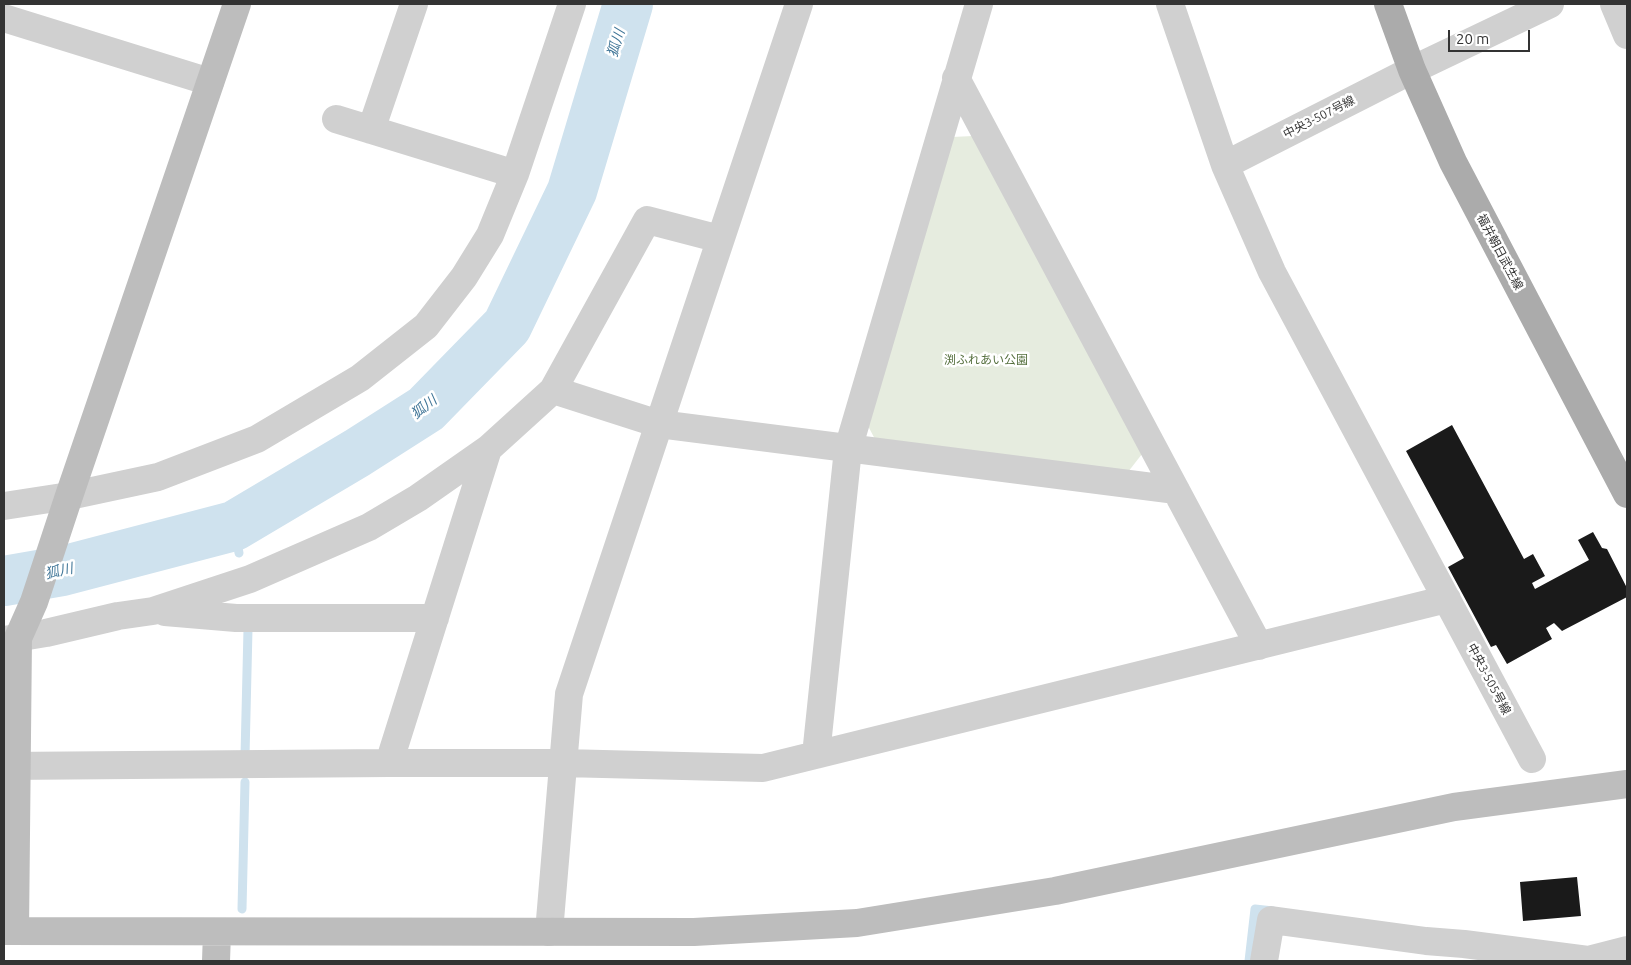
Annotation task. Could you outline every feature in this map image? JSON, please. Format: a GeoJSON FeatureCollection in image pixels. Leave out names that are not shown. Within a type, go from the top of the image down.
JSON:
{"type":"FeatureCollection","features":[{"type":"Feature","properties":{"kind":"main road","name":"福井朝日武生線"},"geometry":{"type":"LineString","coordinates":[[1388,4],[1412,70],[1453,162],[1627,494]]}},
{"type":"Feature","properties":{"kind":"street"},"geometry":{"type":"LineString","coordinates":[[237,4],[34,602],[11,639],[9,931],[694,932],[857,923],[1055,890],[1454,807],[1627,784]]}},
{"type":"Feature","properties":{"kind":"street"},"geometry":{"type":"LineString","coordinates":[[370,130],[414,4]]}},
{"type":"Feature","properties":{"kind":"street"},"geometry":{"type":"LineString","coordinates":[[4,506],[66,504],[158,477],[257,439],[360,378],[426,326],[464,277],[490,235],[515,174],[572,4]]}},
{"type":"Feature","properties":{"kind":"street"},"geometry":{"type":"LineString","coordinates":[[549,932],[569,694],[799,4]]}},
{"type":"Feature","properties":{"kind":"street"},"geometry":{"type":"LineString","coordinates":[[816,755],[848,448],[979,4]]}},
{"type":"Feature","properties":{"kind":"street","name":"中央3-505号線"},"geometry":{"type":"LineString","coordinates":[[1170,4],[1226,165],[1272,272],[1532,759]]}},
{"type":"Feature","properties":{"kind":"street","name":"中央3-507号線"},"geometry":{"type":"LineString","coordinates":[[1226,165],[1412,70],[1550,4]]}},
{"type":"Feature","properties":{"kind":"street"},"geometry":{"type":"LineString","coordinates":[[1614,4],[1627,35]]}},
{"type":"Feature","properties":{"kind":"street"},"geometry":{"type":"LineString","coordinates":[[4,18],[210,82]]}},
{"type":"Feature","properties":{"kind":"street"},"geometry":{"type":"LineString","coordinates":[[956,78],[1259,646]]}},
{"type":"Feature","properties":{"kind":"street"},"geometry":{"type":"LineString","coordinates":[[336,119],[515,174]]}},
{"type":"Feature","properties":{"kind":"street"},"geometry":{"type":"LineString","coordinates":[[11,639],[118,616],[153,611],[250,579],[368,527],[418,498],[488,449],[553,390],[647,220],[720,239]]}},
{"type":"Feature","properties":{"kind":"street"},"geometry":{"type":"LineString","coordinates":[[553,390],[659,424],[1176,490]]}},
{"type":"Feature","properties":{"kind":"street"},"geometry":{"type":"LineString","coordinates":[[389,763],[488,449]]}},
{"type":"Feature","properties":{"kind":"street"},"geometry":{"type":"LineString","coordinates":[[10,766],[564,763],[763,768],[1447,599]]}},
{"type":"Feature","properties":{"kind":"street"},"geometry":{"type":"LineString","coordinates":[[153,611],[236,618],[435,618]]}},
{"type":"Feature","properties":{"kind":"street"},"geometry":{"type":"LineString","coordinates":[[1264,961],[1271,920],[1588,960],[1627,950]]}},
{"type":"Feature","properties":{"kind":"street"},"geometry":{"type":"LineString","coordinates":[[216,961],[217,932]]}},
{"type":"Feature","properties":{"kind":"green space","name":"渕ふれあい公園"},"geometry":{"type":"Polygon","coordinates":[[[973,136],[1142,454],[1128,472],[876,441],[868,426],[952,137],[973,136]]]}},
{"type":"Feature","properties":{"kind":"building"},"geometry":{"type":"Polygon","coordinates":[[[1452,425],[1524,559],[1533,554],[1545,576],[1532,583],[1535,589],[1589,560],[1578,540],[1593,532],[1602,548],[1607,549],[1627,588],[1627,597],[1562,631],[1554,623],[1546,628],[1552,639],[1507,664],[1496,645],[1491,647],[1448,567],[1464,558],[1406,451],[1452,425]]]}},
{"type":"Feature","properties":{"kind":"building"},"geometry":{"type":"Polygon","coordinates":[[[1577,877],[1581,916],[1523,921],[1520,882],[1577,877]]]}},
{"type":"Feature","properties":{"kind":"waterway","name":"狐川"},"geometry":{"type":"LineString","coordinates":[[4,581],[62,571],[234,526],[357,453],[426,409],[507,326],[572,191],[628,4]]}},
{"type":"Feature","properties":{"kind":"waterway"},"geometry":{"type":"LineString","coordinates":[[234,526],[239,553]]}},
{"type":"Feature","properties":{"kind":"waterway"},"geometry":{"type":"LineString","coordinates":[[245,756],[248,629]]}},
{"type":"Feature","properties":{"kind":"waterway"},"geometry":{"type":"LineString","coordinates":[[242,909],[245,782]]}},
{"type":"Feature","properties":{"kind":"waterway"},"geometry":{"type":"LineString","coordinates":[[1249,961],[1255,909],[1273,911]]}}]}
